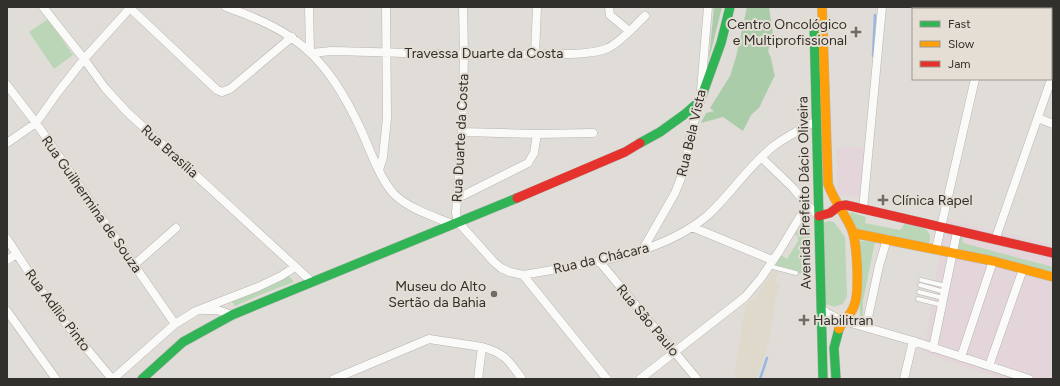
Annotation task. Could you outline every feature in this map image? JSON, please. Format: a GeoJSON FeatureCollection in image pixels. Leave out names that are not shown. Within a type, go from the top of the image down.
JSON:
{"type":"FeatureCollection","features":[{"type":"Feature","properties":{"kind":"main road"},"geometry":{"type":"LineString","coordinates":[[142,379],[183,342],[232,315],[532,192],[625,152],[660,132],[700,101],[719,50],[730,7]]}},
{"type":"Feature","properties":{"kind":"main road","name":"Avenida Prefeito Dácio Oliveira"},"geometry":{"type":"LineString","coordinates":[[814,7],[823,379]]}},
{"type":"Feature","properties":{"kind":"main road","name":"Avenida Prefeito Dácio Oliveira"},"geometry":{"type":"LineString","coordinates":[[822,7],[827,177],[831,192],[851,229],[856,250],[856,298],[854,308],[838,330],[835,354],[836,379]]}},
{"type":"Feature","properties":{"kind":"main road"},"geometry":{"type":"LineString","coordinates":[[819,216],[830,213],[839,206],[846,205],[1053,254]]}},
{"type":"Feature","properties":{"kind":"main road"},"geometry":{"type":"LineString","coordinates":[[830,213],[840,216],[851,229],[887,239],[992,261],[1053,277]]}},
{"type":"Feature","properties":{"kind":"street","name":"Rua Brasília"},"geometry":{"type":"LineString","coordinates":[[43,7],[105,88],[127,112],[312,282]]}},
{"type":"Feature","properties":{"kind":"street"},"geometry":{"type":"LineString","coordinates":[[226,7],[268,24],[292,37],[311,53],[335,82],[354,114],[379,170],[388,186],[397,196],[414,208],[455,223]]}},
{"type":"Feature","properties":{"kind":"street"},"geometry":{"type":"LineString","coordinates":[[309,7],[311,53]]}},
{"type":"Feature","properties":{"kind":"street"},"geometry":{"type":"LineString","coordinates":[[379,170],[383,157],[388,118],[386,7]]}},
{"type":"Feature","properties":{"kind":"street","name":"Rua Duarte da Costa"},"geometry":{"type":"LineString","coordinates":[[455,223],[462,132],[464,7]]}},
{"type":"Feature","properties":{"kind":"street"},"geometry":{"type":"LineString","coordinates":[[535,55],[536,7]]}},
{"type":"Feature","properties":{"kind":"street"},"geometry":{"type":"LineString","coordinates":[[609,7],[610,15],[629,31]]}},
{"type":"Feature","properties":{"kind":"street","name":"Rua Bela Vista"},"geometry":{"type":"LineString","coordinates":[[643,249],[675,193],[688,154],[690,137],[700,101],[708,7]]}},
{"type":"Feature","properties":{"kind":"street"},"geometry":{"type":"LineString","coordinates":[[863,209],[882,7]]}},
{"type":"Feature","properties":{"kind":"street"},"geometry":{"type":"LineString","coordinates":[[7,143],[36,123],[84,59],[131,8],[217,90],[222,92],[230,89],[292,37]]}},
{"type":"Feature","properties":{"kind":"street","name":"Travessa Duarte da Costa"},"geometry":{"type":"LineString","coordinates":[[311,53],[332,51],[464,55],[535,55],[599,51],[608,48],[645,16]]}},
{"type":"Feature","properties":{"kind":"street"},"geometry":{"type":"LineString","coordinates":[[936,249],[975,80]]}},
{"type":"Feature","properties":{"kind":"street"},"geometry":{"type":"LineString","coordinates":[[995,240],[1051,80]]}},
{"type":"Feature","properties":{"kind":"street","name":"Rua Guilhermina de Souza"},"geometry":{"type":"LineString","coordinates":[[7,85],[36,123],[175,324]]}},
{"type":"Feature","properties":{"kind":"street"},"geometry":{"type":"LineString","coordinates":[[1038,118],[1053,124]]}},
{"type":"Feature","properties":{"kind":"street","name":"Rua da Chácara"},"geometry":{"type":"LineString","coordinates":[[455,223],[501,268],[523,275],[599,261],[643,249],[664,241],[692,227],[717,206],[775,146],[807,125],[817,122]]}},
{"type":"Feature","properties":{"kind":"street"},"geometry":{"type":"LineString","coordinates":[[462,132],[537,134],[593,133]]}},
{"type":"Feature","properties":{"kind":"street"},"geometry":{"type":"LineString","coordinates":[[458,198],[528,163],[534,153],[537,134]]}},
{"type":"Feature","properties":{"kind":"street"},"geometry":{"type":"LineString","coordinates":[[762,158],[819,216]]}},
{"type":"Feature","properties":{"kind":"street"},"geometry":{"type":"LineString","coordinates":[[640,379],[745,297],[761,278],[780,250],[807,205]]}},
{"type":"Feature","properties":{"kind":"street"},"geometry":{"type":"LineString","coordinates":[[692,227],[770,263]]}},
{"type":"Feature","properties":{"kind":"street"},"geometry":{"type":"LineString","coordinates":[[134,265],[176,228]]}},
{"type":"Feature","properties":{"kind":"street"},"geometry":{"type":"LineString","coordinates":[[933,348],[957,232]]}},
{"type":"Feature","properties":{"kind":"street","name":"Rua Adílio Pinto"},"geometry":{"type":"LineString","coordinates":[[7,239],[54,308],[112,379]]}},
{"type":"Feature","properties":{"kind":"street"},"geometry":{"type":"LineString","coordinates":[[866,327],[879,266],[887,239]]}},
{"type":"Feature","properties":{"kind":"street"},"geometry":{"type":"LineString","coordinates":[[7,260],[17,254]]}},
{"type":"Feature","properties":{"kind":"street","name":"Rua São Paulo"},"geometry":{"type":"LineString","coordinates":[[599,261],[697,379]]}},
{"type":"Feature","properties":{"kind":"street"},"geometry":{"type":"LineString","coordinates":[[961,357],[992,261]]}},
{"type":"Feature","properties":{"kind":"street"},"geometry":{"type":"LineString","coordinates":[[112,379],[175,324],[196,311],[258,287],[281,276],[295,267]]}},
{"type":"Feature","properties":{"kind":"street"},"geometry":{"type":"LineString","coordinates":[[989,366],[1023,269]]}},
{"type":"Feature","properties":{"kind":"street"},"geometry":{"type":"LineString","coordinates":[[523,275],[607,379]]}},
{"type":"Feature","properties":{"kind":"street"},"geometry":{"type":"LineString","coordinates":[[821,308],[827,314],[913,340],[989,366],[1008,376],[1029,379]]}},
{"type":"Feature","properties":{"kind":"street"},"geometry":{"type":"LineString","coordinates":[[196,311],[217,310],[232,315]]}},
{"type":"Feature","properties":{"kind":"street"},"geometry":{"type":"LineString","coordinates":[[7,311],[56,379]]}},
{"type":"Feature","properties":{"kind":"street"},"geometry":{"type":"LineString","coordinates":[[334,379],[429,339],[492,349],[505,356],[522,379]]}},
{"type":"Feature","properties":{"kind":"street"},"geometry":{"type":"LineString","coordinates":[[904,379],[913,340]]}},
{"type":"Feature","properties":{"kind":"street"},"geometry":{"type":"LineString","coordinates":[[478,379],[482,347]]}},
{"type":"Feature","properties":{"kind":"lane"},"geometry":{"type":"LineString","coordinates":[[770,263],[796,273]]}},
{"type":"Feature","properties":{"kind":"lane"},"geometry":{"type":"LineString","coordinates":[[921,280],[944,295]]}},
{"type":"Feature","properties":{"kind":"lane"},"geometry":{"type":"LineString","coordinates":[[920,285],[944,295]]}},
{"type":"Feature","properties":{"kind":"lane"},"geometry":{"type":"LineString","coordinates":[[919,292],[944,295]]}},
{"type":"Feature","properties":{"kind":"lane"},"geometry":{"type":"LineString","coordinates":[[918,299],[944,295]]}},
{"type":"Feature","properties":{"kind":"shaded area"},"geometry":{"type":"Polygon","coordinates":[[[837,147],[865,147],[860,197],[837,194],[837,147]]]}},
{"type":"Feature","properties":{"kind":"shaded area"},"geometry":{"type":"Polygon","coordinates":[[[945,219],[1053,245],[1053,379],[1002,379],[924,353],[945,219]]]}},
{"type":"Feature","properties":{"kind":"shaded area"},"geometry":{"type":"Polygon","coordinates":[[[773,270],[778,271],[775,282],[780,283],[775,301],[770,336],[757,379],[734,379],[745,306],[756,296],[773,270]]]}},
{"type":"Feature","properties":{"kind":"green space"},"geometry":{"type":"Polygon","coordinates":[[[714,7],[722,7],[709,59],[714,7]]]}},
{"type":"Feature","properties":{"kind":"green space"},"geometry":{"type":"Polygon","coordinates":[[[747,7],[769,7],[773,34],[768,51],[775,75],[759,108],[751,115],[743,131],[723,117],[701,123],[706,113],[714,111],[710,108],[730,76],[736,57],[747,7]]]}},
{"type":"Feature","properties":{"kind":"green space"},"geometry":{"type":"Polygon","coordinates":[[[48,19],[73,55],[54,69],[29,32],[48,19]]]}},
{"type":"Feature","properties":{"kind":"green space"},"geometry":{"type":"Polygon","coordinates":[[[851,212],[866,217],[865,223],[900,230],[905,223],[919,226],[927,230],[930,238],[929,243],[857,231],[849,215],[851,212]]]}},
{"type":"Feature","properties":{"kind":"green space"},"geometry":{"type":"Polygon","coordinates":[[[806,220],[810,223],[811,271],[810,275],[808,276],[773,265],[781,255],[787,259],[798,241],[798,237],[795,234],[806,220]]]}},
{"type":"Feature","properties":{"kind":"green space"},"geometry":{"type":"Polygon","coordinates":[[[829,221],[834,222],[845,237],[847,296],[843,304],[834,307],[826,304],[822,223],[829,221]]]}},
{"type":"Feature","properties":{"kind":"green space"},"geometry":{"type":"Polygon","coordinates":[[[954,236],[963,238],[963,243],[1053,267],[1053,276],[955,251],[954,236]]]}},
{"type":"Feature","properties":{"kind":"green space"},"geometry":{"type":"Polygon","coordinates":[[[860,241],[875,242],[863,301],[863,316],[860,317],[857,244],[860,241]]]}},
{"type":"Feature","properties":{"kind":"green space"},"geometry":{"type":"Polygon","coordinates":[[[289,276],[294,282],[235,306],[231,301],[289,276]]]}},
{"type":"Feature","properties":{"kind":"waterway"},"geometry":{"type":"LineString","coordinates":[[873,56],[875,15]]}},
{"type":"Feature","properties":{"kind":"waterway"},"geometry":{"type":"LineString","coordinates":[[760,379],[767,358]]}},
{"type":"Feature","properties":{"kind":"traffic: fast"},"geometry":{"type":"LineString","coordinates":[[640,143],[660,132],[700,101],[721,43],[730,7]]}},
{"type":"Feature","properties":{"kind":"traffic: fast"},"geometry":{"type":"LineString","coordinates":[[814,24],[823,379]]}},
{"type":"Feature","properties":{"kind":"traffic: fast"},"geometry":{"type":"LineString","coordinates":[[142,379],[183,342],[232,315],[517,198]]}},
{"type":"Feature","properties":{"kind":"traffic: fast"},"geometry":{"type":"LineString","coordinates":[[836,379],[834,348],[839,329]]}},
{"type":"Feature","properties":{"kind":"traffic: slow"},"geometry":{"type":"LineString","coordinates":[[822,7],[828,184],[852,230],[857,268],[857,290],[854,306],[839,329]]}},
{"type":"Feature","properties":{"kind":"traffic: slow"},"geometry":{"type":"LineString","coordinates":[[853,233],[993,261],[1053,277]]}},
{"type":"Feature","properties":{"kind":"traffic: jam"},"geometry":{"type":"LineString","coordinates":[[517,198],[625,152],[640,143]]}},
{"type":"Feature","properties":{"kind":"traffic: jam"},"geometry":{"type":"LineString","coordinates":[[819,216],[830,213],[839,206],[846,205],[1053,253]]}},
{"type":"Feature","properties":{"kind":"place","name":"Centro Oncológico e Multiprofissional"},"geometry":{"type":"Point","coordinates":[856,32]}},
{"type":"Feature","properties":{"kind":"place","name":"Clínica Rapel"},"geometry":{"type":"Point","coordinates":[883,200]}},
{"type":"Feature","properties":{"kind":"place","name":"Museu do Alto Sertão da Bahia"},"geometry":{"type":"Point","coordinates":[494,294]}},
{"type":"Feature","properties":{"kind":"place","name":"Habilitran"},"geometry":{"type":"Point","coordinates":[804,320]}}]}
